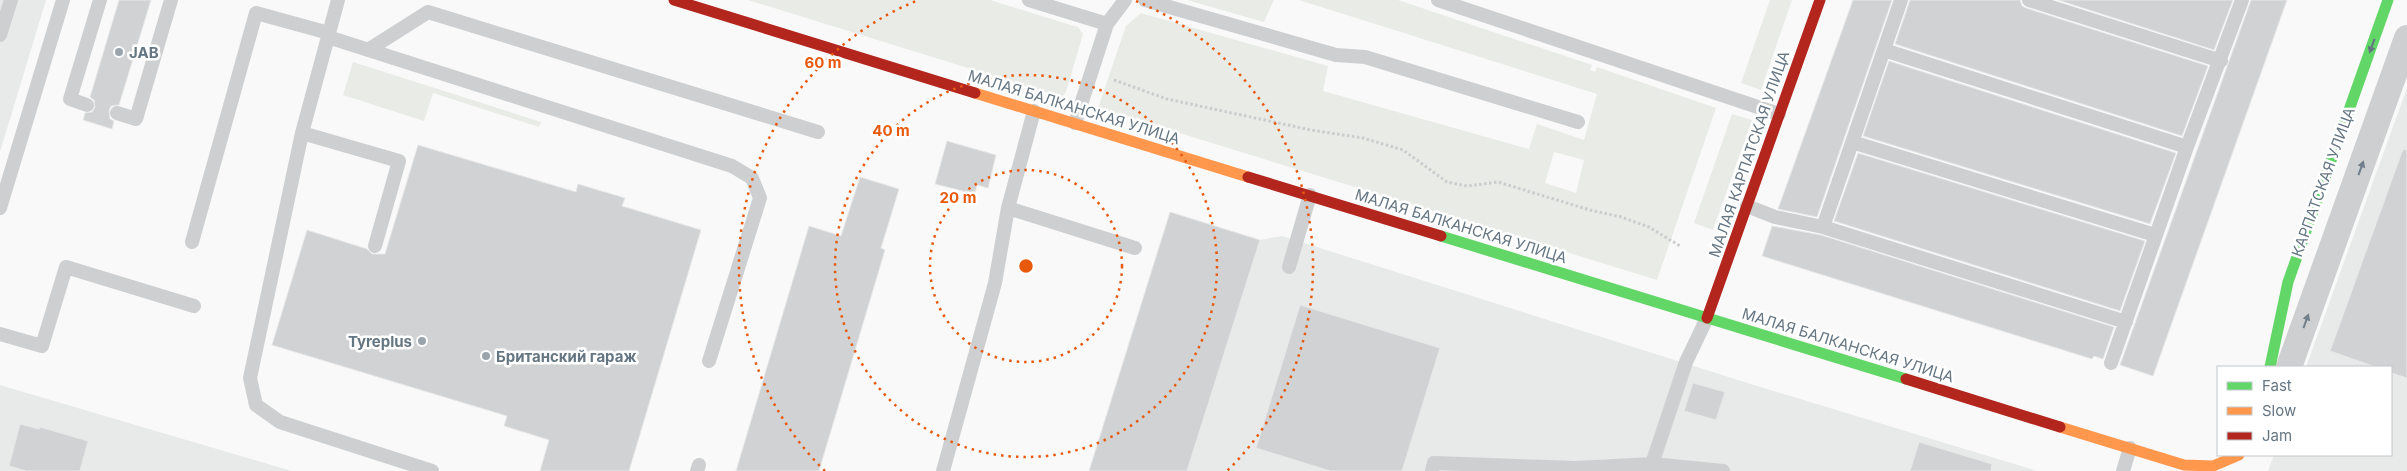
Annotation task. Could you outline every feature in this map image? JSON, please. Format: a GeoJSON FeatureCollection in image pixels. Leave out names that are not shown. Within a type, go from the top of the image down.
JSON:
{"type":"FeatureCollection","features":[{"type":"Feature","properties":{"kind":"street","name":"МАЛАЯ БАЛКАНСКАЯ УЛИЦА"},"geometry":{"type":"LineString","coordinates":[[674,0],[2184,465],[2213,466],[2237,456]]}},
{"type":"Feature","properties":{"kind":"street","name":"МАЛАЯ КАРПАТСКАЯ УЛИЦА"},"geometry":{"type":"LineString","coordinates":[[1707,318],[1820,0]]}},
{"type":"Feature","properties":{"kind":"street","name":"КАРПАТСКАЯ УЛИЦА"},"geometry":{"type":"LineString","coordinates":[[2270,366],[2288,282],[2388,0]]}},
{"type":"Feature","properties":{"kind":"street","name":"КАРПАТСКАЯ УЛИЦА"},"geometry":{"type":"LineString","coordinates":[[2290,366],[2407,38]]}},
{"type":"Feature","properties":{"kind":"lane"},"geometry":{"type":"LineString","coordinates":[[0,35],[11,0]]}},
{"type":"Feature","properties":{"kind":"lane"},"geometry":{"type":"LineString","coordinates":[[0,208],[63,0]]}},
{"type":"Feature","properties":{"kind":"lane"},"geometry":{"type":"LineString","coordinates":[[88,104],[70,100],[100,0]]}},
{"type":"Feature","properties":{"kind":"lane"},"geometry":{"type":"LineString","coordinates":[[117,113],[136,119],[172,0]]}},
{"type":"Feature","properties":{"kind":"lane"},"geometry":{"type":"LineString","coordinates":[[338,0],[302,133],[250,378],[256,405],[280,422],[432,471]]}},
{"type":"Feature","properties":{"kind":"lane"},"geometry":{"type":"LineString","coordinates":[[1029,0],[1108,24]]}},
{"type":"Feature","properties":{"kind":"lane"},"geometry":{"type":"LineString","coordinates":[[1075,123],[1108,24],[1125,0]]}},
{"type":"Feature","properties":{"kind":"lane"},"geometry":{"type":"LineString","coordinates":[[1145,0],[1336,55],[1365,57],[1578,122]]}},
{"type":"Feature","properties":{"kind":"lane"},"geometry":{"type":"LineString","coordinates":[[1438,0],[1779,114]]}},
{"type":"Feature","properties":{"kind":"lane"},"geometry":{"type":"LineString","coordinates":[[1823,227],[1901,0]]}},
{"type":"Feature","properties":{"kind":"lane"},"geometry":{"type":"LineString","coordinates":[[2029,0],[2221,61]]}},
{"type":"Feature","properties":{"kind":"lane"},"geometry":{"type":"LineString","coordinates":[[2111,363],[2155,235],[2242,0]]}},
{"type":"Feature","properties":{"kind":"lane"},"geometry":{"type":"LineString","coordinates":[[368,50],[428,12],[818,132]]}},
{"type":"Feature","properties":{"kind":"lane"},"geometry":{"type":"LineString","coordinates":[[192,242],[256,13],[732,166],[752,178],[760,198],[709,361]]}},
{"type":"Feature","properties":{"kind":"lane"},"geometry":{"type":"LineString","coordinates":[[1884,50],[2187,147]]}},
{"type":"Feature","properties":{"kind":"lane"},"geometry":{"type":"LineString","coordinates":[[943,471],[995,283],[1008,208],[1034,111]]}},
{"type":"Feature","properties":{"kind":"lane"},"geometry":{"type":"LineString","coordinates":[[302,133],[400,161],[375,246]]}},
{"type":"Feature","properties":{"kind":"lane"},"geometry":{"type":"LineString","coordinates":[[1852,142],[2155,235]]}},
{"type":"Feature","properties":{"kind":"lane"},"geometry":{"type":"LineString","coordinates":[[1289,267],[1310,195]]}},
{"type":"Feature","properties":{"kind":"lane"},"geometry":{"type":"LineString","coordinates":[[1747,206],[1775,217],[1823,227],[2126,322]]}},
{"type":"Feature","properties":{"kind":"lane"},"geometry":{"type":"LineString","coordinates":[[1008,208],[1135,248]]}},
{"type":"Feature","properties":{"kind":"lane"},"geometry":{"type":"LineString","coordinates":[[0,334],[42,346],[66,267],[194,306]]}},
{"type":"Feature","properties":{"kind":"lane"},"geometry":{"type":"LineString","coordinates":[[1652,464],[1686,362],[1707,318]]}},
{"type":"Feature","properties":{"kind":"lane"},"geometry":{"type":"LineString","coordinates":[[2122,471],[2130,448]]}},
{"type":"Feature","properties":{"kind":"lane"},"geometry":{"type":"LineString","coordinates":[[1432,471],[1434,463],[1575,470],[1652,464],[1724,471]]}},
{"type":"Feature","properties":{"kind":"path"},"geometry":{"type":"LineString","coordinates":[[1092,72],[1167,99],[1311,130],[1363,138],[1403,150],[1447,182],[1467,186],[1498,182],[1639,224],[1680,246]]}},
{"type":"Feature","properties":{"kind":"shaded area"},"geometry":{"type":"Polygon","coordinates":[[[0,0],[46,0],[0,152],[0,0]]]}},
{"type":"Feature","properties":{"kind":"shaded area"},"geometry":{"type":"Polygon","coordinates":[[[748,0],[990,0],[1078,27],[1083,34],[1066,92],[1062,97],[748,0]]]}},
{"type":"Feature","properties":{"kind":"shaded area"},"geometry":{"type":"Polygon","coordinates":[[[1187,0],[1274,0],[1264,22],[1187,0]]]}},
{"type":"Feature","properties":{"kind":"shaded area"},"geometry":{"type":"Polygon","coordinates":[[[1299,0],[1398,0],[1592,65],[1590,70],[1595,72],[1597,67],[1716,108],[1657,280],[1098,108],[1126,26],[1141,13],[1328,66],[1323,91],[1529,149],[1537,124],[1584,140],[1597,94],[1299,0]],[[1554,152],[1545,183],[1576,193],[1584,160],[1554,152]]]}},
{"type":"Feature","properties":{"kind":"shaded area"},"geometry":{"type":"Polygon","coordinates":[[[1770,0],[1792,0],[1761,90],[1741,83],[1770,0]]]}},
{"type":"Feature","properties":{"kind":"shaded area"},"geometry":{"type":"Polygon","coordinates":[[[353,62],[541,122],[539,127],[433,93],[424,121],[343,95],[353,62]]]}},
{"type":"Feature","properties":{"kind":"shaded area"},"geometry":{"type":"Polygon","coordinates":[[[2407,88],[2407,471],[2268,471],[2274,456],[2392,456],[2392,366],[2306,366],[2407,88]]]}},
{"type":"Feature","properties":{"kind":"shaded area"},"geometry":{"type":"Polygon","coordinates":[[[1732,114],[1752,120],[1713,230],[1694,223],[1732,114]]]}},
{"type":"Feature","properties":{"kind":"shaded area"},"geometry":{"type":"Polygon","coordinates":[[[1282,236],[1754,385],[2037,471],[1187,471],[1260,240],[1282,236]]]}},
{"type":"Feature","properties":{"kind":"shaded area"},"geometry":{"type":"Polygon","coordinates":[[[0,385],[292,471],[0,471],[0,385]]]}},
{"type":"Feature","properties":{"kind":"building","name":"JAB"},"geometry":{"type":"Polygon","coordinates":[[[119,0],[151,0],[119,105],[111,106],[109,111],[110,119],[114,121],[112,129],[83,120],[85,113],[92,112],[95,107],[94,100],[90,97],[119,0]]]}},
{"type":"Feature","properties":{"kind":"building"},"geometry":{"type":"Polygon","coordinates":[[[1853,0],[1892,0],[1817,217],[1778,209],[1853,0]]]}},
{"type":"Feature","properties":{"kind":"building"},"geometry":{"type":"Polygon","coordinates":[[[1910,0],[2020,0],[2022,6],[2026,8],[2208,66],[2182,136],[1895,44],[1910,0]]]}},
{"type":"Feature","properties":{"kind":"building"},"geometry":{"type":"Polygon","coordinates":[[[2058,0],[2233,0],[2214,50],[2058,0]]]}},
{"type":"Feature","properties":{"kind":"building"},"geometry":{"type":"Polygon","coordinates":[[[2251,0],[2287,0],[2153,376],[2120,365],[2251,0]]]}},
{"type":"Feature","properties":{"kind":"building"},"geometry":{"type":"Polygon","coordinates":[[[1889,61],[2176,153],[2150,224],[1863,136],[1889,61]]]}},
{"type":"Feature","properties":{"kind":"building"},"geometry":{"type":"Polygon","coordinates":[[[947,141],[996,155],[988,188],[977,185],[975,194],[935,184],[947,141]]]}},
{"type":"Feature","properties":{"kind":"building"},"geometry":{"type":"Polygon","coordinates":[[[418,145],[576,192],[578,184],[625,198],[622,206],[701,230],[629,471],[540,471],[549,440],[504,426],[507,416],[272,345],[307,230],[367,249],[372,254],[385,254],[418,145]]]}},
{"type":"Feature","properties":{"kind":"building"},"geometry":{"type":"Polygon","coordinates":[[[2403,149],[2407,150],[2407,378],[2392,373],[2392,366],[2373,366],[2330,351],[2403,149]]]}},
{"type":"Feature","properties":{"kind":"building"},"geometry":{"type":"Polygon","coordinates":[[[1858,153],[2145,241],[2120,311],[1834,221],[1858,153]]]}},
{"type":"Feature","properties":{"kind":"building"},"geometry":{"type":"Polygon","coordinates":[[[860,177],[899,189],[881,248],[885,250],[819,471],[736,471],[809,226],[841,236],[860,177]]]}},
{"type":"Feature","properties":{"kind":"building"},"geometry":{"type":"Polygon","coordinates":[[[1170,212],[1260,240],[1187,471],[1089,471],[1170,212]]]}},
{"type":"Feature","properties":{"kind":"building"},"geometry":{"type":"Polygon","coordinates":[[[1772,226],[1821,235],[2114,327],[2103,359],[2094,356],[2092,359],[1762,256],[1772,226]]]}},
{"type":"Feature","properties":{"kind":"building"},"geometry":{"type":"Polygon","coordinates":[[[1300,305],[1440,348],[1402,471],[1330,471],[1256,448],[1300,305]]]}},
{"type":"Feature","properties":{"kind":"building"},"geometry":{"type":"Polygon","coordinates":[[[1693,383],[1725,392],[1716,420],[1684,411],[1693,383]]]}},
{"type":"Feature","properties":{"kind":"building"},"geometry":{"type":"Polygon","coordinates":[[[20,424],[39,429],[40,427],[88,441],[80,471],[26,471],[9,466],[20,424]]]}},
{"type":"Feature","properties":{"kind":"building"},"geometry":{"type":"Polygon","coordinates":[[[1919,442],[1992,464],[1991,471],[1910,471],[1919,442]]]}},
{"type":"Feature","properties":{"kind":"traffic: fast"},"geometry":{"type":"LineString","coordinates":[[2270,366],[2288,282],[2388,0]]}},
{"type":"Feature","properties":{"kind":"traffic: fast"},"geometry":{"type":"LineString","coordinates":[[1441,236],[1906,379]]}},
{"type":"Feature","properties":{"kind":"traffic: slow"},"geometry":{"type":"LineString","coordinates":[[975,93],[1248,177]]}},
{"type":"Feature","properties":{"kind":"traffic: slow"},"geometry":{"type":"LineString","coordinates":[[2060,427],[2184,465],[2213,466],[2237,456]]}},
{"type":"Feature","properties":{"kind":"traffic: jam"},"geometry":{"type":"LineString","coordinates":[[674,0],[975,93]]}},
{"type":"Feature","properties":{"kind":"traffic: jam"},"geometry":{"type":"LineString","coordinates":[[1707,318],[1820,0]]}},
{"type":"Feature","properties":{"kind":"traffic: jam"},"geometry":{"type":"LineString","coordinates":[[1248,177],[1441,236]]}},
{"type":"Feature","properties":{"kind":"traffic: jam"},"geometry":{"type":"LineString","coordinates":[[1906,379],[2060,427]]}},
{"type":"Feature","properties":{"kind":"place","name":"JAB"},"geometry":{"type":"Point","coordinates":[119,52]}},
{"type":"Feature","properties":{"kind":"place","name":"Tyreplus"},"geometry":{"type":"Point","coordinates":[422,341]}},
{"type":"Feature","properties":{"kind":"place","name":"Британский гараж"},"geometry":{"type":"Point","coordinates":[486,356]}}]}
